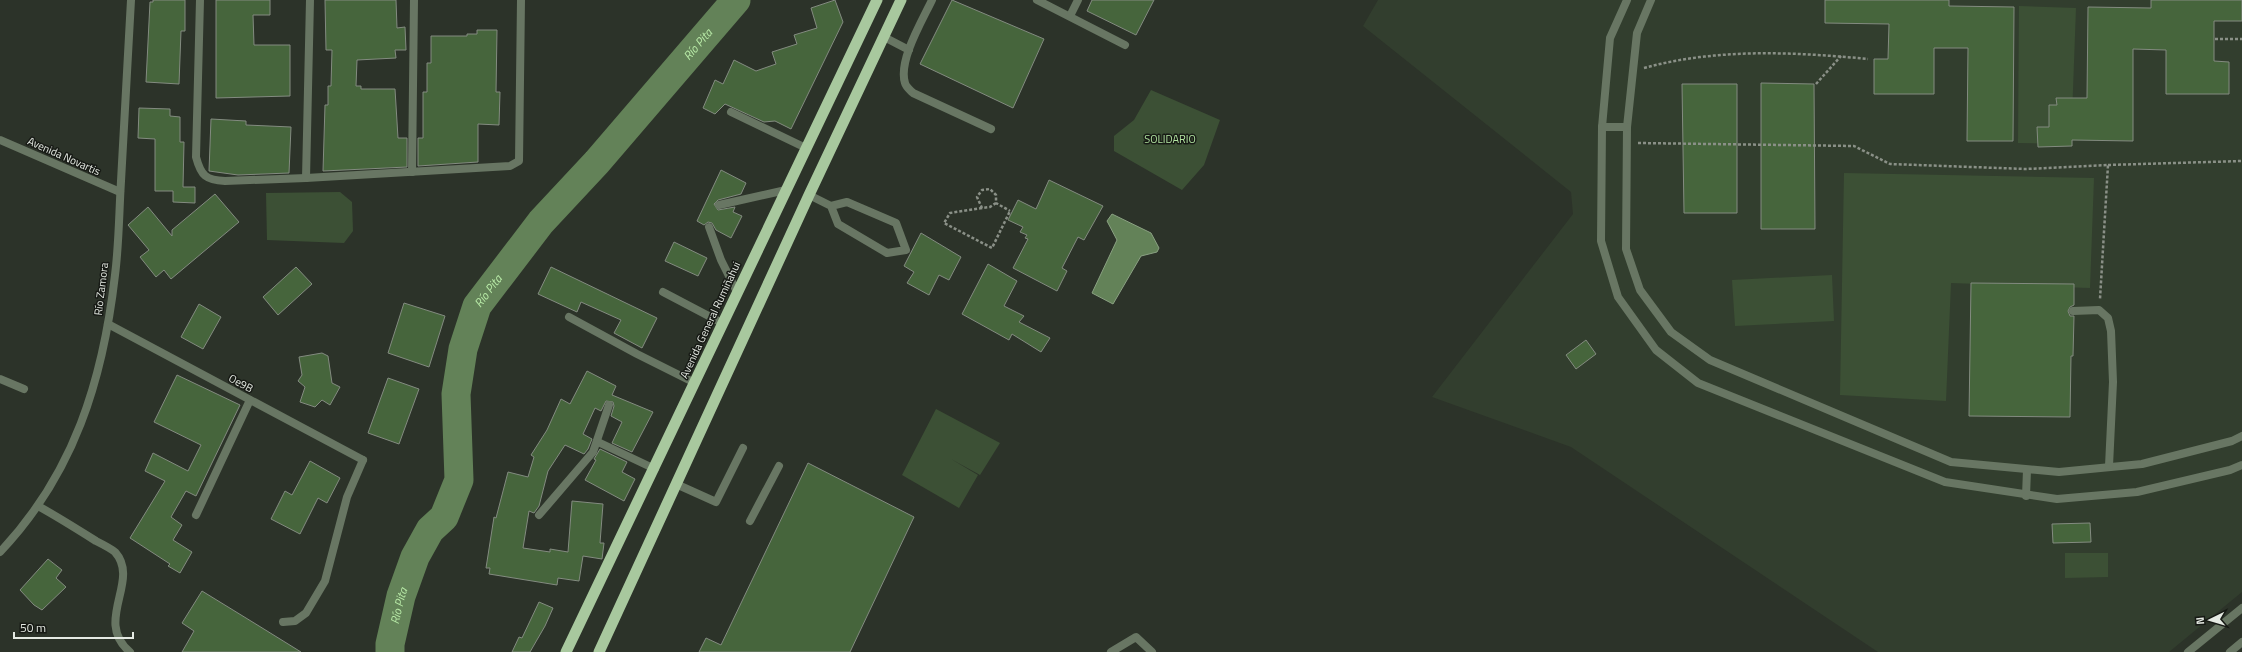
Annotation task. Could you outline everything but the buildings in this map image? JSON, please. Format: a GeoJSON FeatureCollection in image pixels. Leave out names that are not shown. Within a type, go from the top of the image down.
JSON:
{"type":"FeatureCollection","features":[{"type":"Feature","properties":{"kind":"highway","name":"Avenida General Rumiñahui"},"geometry":{"type":"LineString","coordinates":[[566,652],[655,469],[722,323],[877,0]]}},
{"type":"Feature","properties":{"kind":"highway"},"geometry":{"type":"LineString","coordinates":[[599,652],[809,195],[901,0]]}},
{"type":"Feature","properties":{"kind":"street","name":"Río Zamora"},"geometry":{"type":"LineString","coordinates":[[0,552],[38,506],[69,455],[95,386],[108,324],[115,274],[131,0]]}},
{"type":"Feature","properties":{"kind":"street"},"geometry":{"type":"LineString","coordinates":[[200,0],[196,158],[199,168],[211,180],[306,178],[510,166],[519,161],[522,0]]}},
{"type":"Feature","properties":{"kind":"street"},"geometry":{"type":"LineString","coordinates":[[306,178],[310,0]]}},
{"type":"Feature","properties":{"kind":"street"},"geometry":{"type":"LineString","coordinates":[[412,172],[414,0]]}},
{"type":"Feature","properties":{"kind":"street"},"geometry":{"type":"LineString","coordinates":[[932,0],[909,50],[903,72],[905,85],[913,93],[991,130]]}},
{"type":"Feature","properties":{"kind":"street"},"geometry":{"type":"LineString","coordinates":[[1037,0],[1125,45]]}},
{"type":"Feature","properties":{"kind":"street"},"geometry":{"type":"LineString","coordinates":[[1070,16],[1078,0]]}},
{"type":"Feature","properties":{"kind":"street"},"geometry":{"type":"LineString","coordinates":[[1626,0],[1610,38],[1602,127],[1601,241],[1618,297],[1656,350],[1698,383],[1945,482],[2026,496],[2057,500],[2137,492],[2230,470],[2242,465]]}},
{"type":"Feature","properties":{"kind":"street"},"geometry":{"type":"LineString","coordinates":[[1651,0],[1637,33],[1627,127],[1626,249],[1640,290],[1671,332],[1710,360],[1951,462],[2059,472],[2142,464],[2232,441],[2242,436]]}},
{"type":"Feature","properties":{"kind":"street"},"geometry":{"type":"LineString","coordinates":[[884,37],[909,50]]}},
{"type":"Feature","properties":{"kind":"street"},"geometry":{"type":"LineString","coordinates":[[731,112],[806,148]]}},
{"type":"Feature","properties":{"kind":"street"},"geometry":{"type":"LineString","coordinates":[[1602,127],[1627,127]]}},
{"type":"Feature","properties":{"kind":"street","name":"Avenida Novartis"},"geometry":{"type":"LineString","coordinates":[[0,140],[120,192]]}},
{"type":"Feature","properties":{"kind":"street"},"geometry":{"type":"LineString","coordinates":[[720,205],[786,190]]}},
{"type":"Feature","properties":{"kind":"street"},"geometry":{"type":"LineString","coordinates":[[809,195],[831,206],[848,202],[896,223],[906,250],[887,252],[838,224],[831,206]]}},
{"type":"Feature","properties":{"kind":"street"},"geometry":{"type":"LineString","coordinates":[[709,227],[721,260],[737,292]]}},
{"type":"Feature","properties":{"kind":"street"},"geometry":{"type":"LineString","coordinates":[[663,292],[722,323]]}},
{"type":"Feature","properties":{"kind":"street"},"geometry":{"type":"LineString","coordinates":[[2073,311],[2099,310],[2108,318],[2112,331],[2113,382],[2109,466]]}},
{"type":"Feature","properties":{"kind":"street"},"geometry":{"type":"LineString","coordinates":[[569,317],[636,354],[695,383]]}},
{"type":"Feature","properties":{"kind":"street","name":"Oe9B"},"geometry":{"type":"LineString","coordinates":[[108,324],[363,460],[347,497],[325,581],[306,613],[295,621],[283,622]]}},
{"type":"Feature","properties":{"kind":"street"},"geometry":{"type":"LineString","coordinates":[[0,379],[24,389]]}},
{"type":"Feature","properties":{"kind":"street"},"geometry":{"type":"LineString","coordinates":[[196,514],[250,400]]}},
{"type":"Feature","properties":{"kind":"street"},"geometry":{"type":"LineString","coordinates":[[539,515],[594,452],[609,405]]}},
{"type":"Feature","properties":{"kind":"street"},"geometry":{"type":"LineString","coordinates":[[598,442],[655,469]]}},
{"type":"Feature","properties":{"kind":"street"},"geometry":{"type":"LineString","coordinates":[[676,484],[716,502],[742,448]]}},
{"type":"Feature","properties":{"kind":"street"},"geometry":{"type":"LineString","coordinates":[[750,521],[779,466]]}},
{"type":"Feature","properties":{"kind":"street"},"geometry":{"type":"LineString","coordinates":[[2026,496],[2027,470]]}},
{"type":"Feature","properties":{"kind":"street"},"geometry":{"type":"LineString","coordinates":[[38,506],[115,552],[122,568],[122,586],[115,623],[118,638],[130,652]]}},
{"type":"Feature","properties":{"kind":"street"},"geometry":{"type":"LineString","coordinates":[[2188,652],[2242,608]]}},
{"type":"Feature","properties":{"kind":"street"},"geometry":{"type":"LineString","coordinates":[[1111,652],[1136,637],[1152,652]]}},
{"type":"Feature","properties":{"kind":"street"},"geometry":{"type":"LineString","coordinates":[[2230,652],[2242,642]]}},
{"type":"Feature","properties":{"kind":"path"},"geometry":{"type":"LineString","coordinates":[[2215,39],[2242,39]]}},
{"type":"Feature","properties":{"kind":"path"},"geometry":{"type":"LineString","coordinates":[[1633,71],[1670,61],[1715,55],[1794,52],[1868,59]]}},
{"type":"Feature","properties":{"kind":"path"},"geometry":{"type":"LineString","coordinates":[[1816,84],[1841,56]]}},
{"type":"Feature","properties":{"kind":"path"},"geometry":{"type":"LineString","coordinates":[[1627,143],[1854,146],[1890,164],[2026,169],[2108,165],[2242,162]]}},
{"type":"Feature","properties":{"kind":"path"},"geometry":{"type":"LineString","coordinates":[[2099,310],[2108,165]]}},
{"type":"Feature","properties":{"kind":"path"},"geometry":{"type":"LineString","coordinates":[[982,208],[977,197],[982,190],[990,189],[996,195],[996,203]]}},
{"type":"Feature","properties":{"kind":"path"},"geometry":{"type":"LineString","coordinates":[[996,203],[1010,211],[992,248],[944,223],[950,213],[990,207],[996,203]]}},
{"type":"Feature","properties":{"kind":"shaded area"},"geometry":{"type":"Polygon","coordinates":[[[1378,0],[2242,0],[2242,592],[2169,652],[1878,652],[1571,447],[1432,397],[1573,214],[1571,192],[1363,26],[1378,0]]]}},
{"type":"Feature","properties":{"kind":"shaded area"},"geometry":{"type":"Polygon","coordinates":[[[1112,214],[1151,233],[1159,248],[1157,252],[1141,256],[1113,304],[1092,293],[1117,240],[1107,221],[1112,214]]]}},
{"type":"Feature","properties":{"kind":"green space"},"geometry":{"type":"Polygon","coordinates":[[[2019,6],[2076,8],[2071,144],[2018,143],[2019,6]]]}},
{"type":"Feature","properties":{"kind":"green space","name":"SOLIDARIO"},"geometry":{"type":"Polygon","coordinates":[[[1151,90],[1220,120],[1204,165],[1182,190],[1114,151],[1114,136],[1134,120],[1151,90]]]}},
{"type":"Feature","properties":{"kind":"green space"},"geometry":{"type":"Polygon","coordinates":[[[1844,173],[2094,178],[2090,288],[1951,283],[1946,401],[1840,395],[1844,173]]]}},
{"type":"Feature","properties":{"kind":"green space"},"geometry":{"type":"Polygon","coordinates":[[[340,192],[352,202],[353,231],[344,243],[267,240],[266,193],[340,192]]]}},
{"type":"Feature","properties":{"kind":"green space"},"geometry":{"type":"Polygon","coordinates":[[[1832,275],[1834,321],[1735,326],[1732,280],[1832,275]]]}},
{"type":"Feature","properties":{"kind":"green space"},"geometry":{"type":"Polygon","coordinates":[[[936,409],[1000,443],[980,475],[951,459],[978,475],[959,508],[902,475],[936,409]]]}},
{"type":"Feature","properties":{"kind":"green space"},"geometry":{"type":"Polygon","coordinates":[[[2065,553],[2108,553],[2108,577],[2065,578],[2065,553]]]}},
{"type":"Feature","properties":{"kind":"waterway","name":"Río Pita"},"geometry":{"type":"LineString","coordinates":[[390,652],[390,644],[401,596],[415,557],[430,530],[444,517],[459,480],[456,394],[463,349],[477,306],[541,222],[597,162],[736,0]]}}]}
